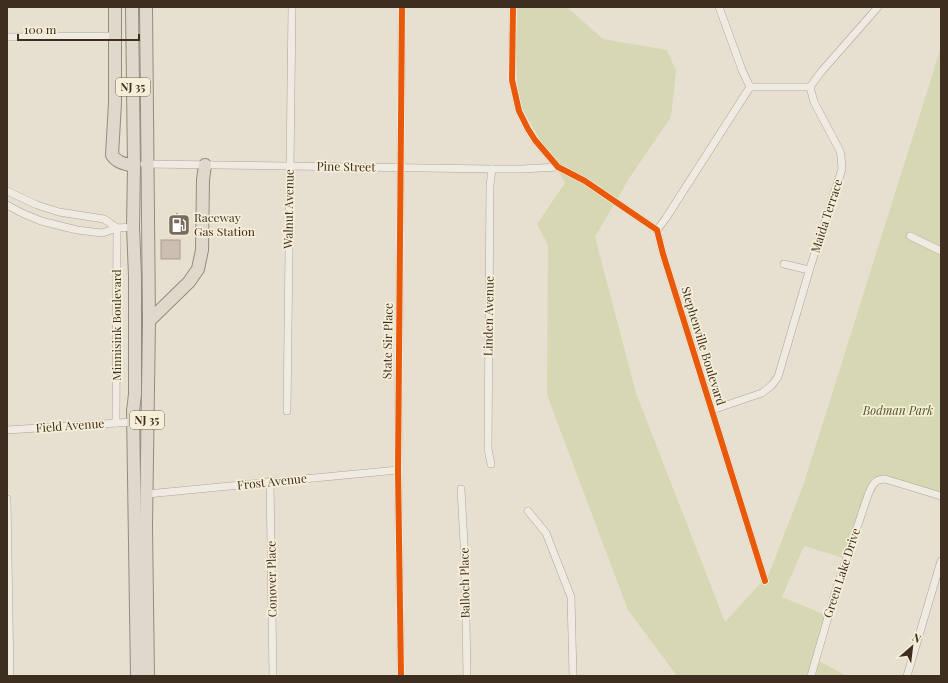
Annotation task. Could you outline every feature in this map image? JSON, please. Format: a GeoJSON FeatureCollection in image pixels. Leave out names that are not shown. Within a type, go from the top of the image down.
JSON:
{"type":"FeatureCollection","features":[{"type":"Feature","properties":{"kind":"highway"},"geometry":{"type":"LineString","coordinates":[[115,7],[115,104],[112,155],[123,164],[134,166]]}},
{"type":"Feature","properties":{"kind":"highway","name":"NJ 35"},"geometry":{"type":"LineString","coordinates":[[132,7],[134,166],[133,227],[135,276],[133,422],[137,676]]}},
{"type":"Feature","properties":{"kind":"highway","name":"NJ 35"},"geometry":{"type":"LineString","coordinates":[[146,7],[149,321],[146,526],[148,676]]}},
{"type":"Feature","properties":{"kind":"highway"},"geometry":{"type":"LineString","coordinates":[[149,321],[189,282],[198,269],[202,250],[203,180],[205,165]]}},
{"type":"Feature","properties":{"kind":"street","name":"Walnut Avenue"},"geometry":{"type":"LineString","coordinates":[[288,411],[292,7]]}},
{"type":"Feature","properties":{"kind":"street","name":"State Sir Place"},"geometry":{"type":"LineString","coordinates":[[401,676],[398,470],[402,7]]}},
{"type":"Feature","properties":{"kind":"street"},"geometry":{"type":"LineString","coordinates":[[513,7],[512,80],[519,111],[535,140],[558,167],[589,184],[657,230],[750,87]]}},
{"type":"Feature","properties":{"kind":"street"},"geometry":{"type":"LineString","coordinates":[[719,7],[742,70],[750,87]]}},
{"type":"Feature","properties":{"kind":"street"},"geometry":{"type":"LineString","coordinates":[[750,87],[810,87],[821,72],[878,7]]}},
{"type":"Feature","properties":{"kind":"street"},"geometry":{"type":"LineString","coordinates":[[7,37],[115,36]]}},
{"type":"Feature","properties":{"kind":"street","name":"Maida Terrace"},"geometry":{"type":"LineString","coordinates":[[712,410],[762,393],[772,385],[778,377],[809,270],[842,169],[840,151],[814,102],[810,87]]}},
{"type":"Feature","properties":{"kind":"street","name":"Pine Street"},"geometry":{"type":"LineString","coordinates":[[134,166],[148,163],[492,169],[558,167]]}},
{"type":"Feature","properties":{"kind":"street","name":"Linden Avenue"},"geometry":{"type":"LineString","coordinates":[[491,464],[488,449],[488,425],[490,185],[492,169]]}},
{"type":"Feature","properties":{"kind":"street"},"geometry":{"type":"LineString","coordinates":[[7,191],[38,205],[59,212],[104,219],[117,228]]}},
{"type":"Feature","properties":{"kind":"street"},"geometry":{"type":"LineString","coordinates":[[7,205],[41,221],[76,230],[102,232],[117,228],[133,227]]}},
{"type":"Feature","properties":{"kind":"street","name":"Minnisink Boulevard"},"geometry":{"type":"LineString","coordinates":[[116,423],[117,228]]}},
{"type":"Feature","properties":{"kind":"street","name":"Stephenville Boulevard"},"geometry":{"type":"LineString","coordinates":[[657,230],[663,254],[765,581]]}},
{"type":"Feature","properties":{"kind":"street"},"geometry":{"type":"LineString","coordinates":[[910,236],[941,251]]}},
{"type":"Feature","properties":{"kind":"street"},"geometry":{"type":"LineString","coordinates":[[784,264],[809,270]]}},
{"type":"Feature","properties":{"kind":"street","name":"Field Avenue"},"geometry":{"type":"LineString","coordinates":[[7,430],[133,422]]}},
{"type":"Feature","properties":{"kind":"street","name":"Frost Avenue"},"geometry":{"type":"LineString","coordinates":[[147,494],[398,470]]}},
{"type":"Feature","properties":{"kind":"street","name":"Green Lake Drive"},"geometry":{"type":"LineString","coordinates":[[811,676],[835,592],[873,484],[876,481],[885,478],[941,496]]}},
{"type":"Feature","properties":{"kind":"street","name":"Conover Place"},"geometry":{"type":"LineString","coordinates":[[270,482],[273,676]]}},
{"type":"Feature","properties":{"kind":"street","name":"Balloch Place"},"geometry":{"type":"LineString","coordinates":[[461,489],[465,561],[467,676]]}},
{"type":"Feature","properties":{"kind":"street"},"geometry":{"type":"LineString","coordinates":[[7,499],[7,576],[10,676]]}},
{"type":"Feature","properties":{"kind":"street"},"geometry":{"type":"LineString","coordinates":[[528,511],[546,533],[571,597],[573,676]]}},
{"type":"Feature","properties":{"kind":"street"},"geometry":{"type":"LineString","coordinates":[[907,676],[941,561]]}},
{"type":"Feature","properties":{"kind":"green space","name":"Bodman Park"},"geometry":{"type":"Polygon","coordinates":[[[515,7],[567,7],[603,39],[667,50],[676,71],[671,117],[630,177],[595,237],[636,393],[725,622],[769,574],[804,483],[941,47],[941,498],[872,478],[844,558],[804,546],[782,597],[830,617],[817,660],[847,676],[677,676],[628,610],[547,395],[548,245],[537,224],[565,183],[518,101],[515,7]]]}},
{"type":"Feature","properties":{"kind":"building"},"geometry":{"type":"Polygon","coordinates":[[[177,213],[190,226],[182,234],[169,221],[177,213]]]}},
{"type":"Feature","properties":{"kind":"building"},"geometry":{"type":"Polygon","coordinates":[[[161,240],[180,240],[180,259],[161,259],[161,240]]]}},
{"type":"Feature","properties":{"kind":"cycle path"},"geometry":{"type":"LineString","coordinates":[[401,676],[398,470],[402,7]]}},
{"type":"Feature","properties":{"kind":"cycle path"},"geometry":{"type":"LineString","coordinates":[[513,7],[512,80],[519,111],[535,140],[558,167],[585,181],[657,230],[663,254],[765,581]]}},
{"type":"Feature","properties":{"kind":"place","name":"Raceway Gas Station"},"geometry":{"type":"Point","coordinates":[179,225]}}]}
